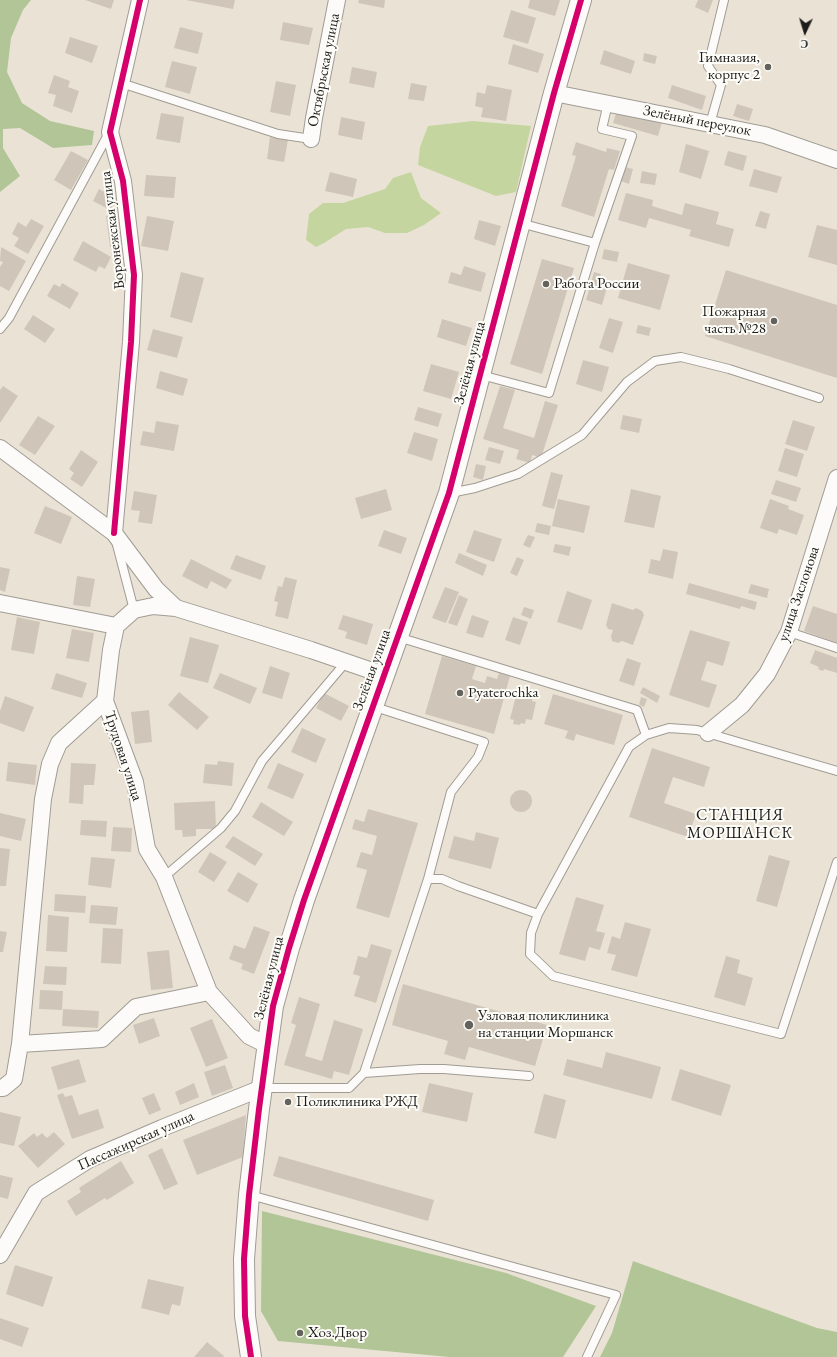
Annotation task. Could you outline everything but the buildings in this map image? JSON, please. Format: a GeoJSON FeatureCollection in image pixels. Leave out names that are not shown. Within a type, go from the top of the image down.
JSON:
{"type":"FeatureCollection","features":[{"type":"Feature","properties":{"kind":"street","name":"Воронежская улица"},"geometry":{"type":"LineString","coordinates":[[114,533],[131,342],[134,275],[123,181],[110,132],[140,0]]}},
{"type":"Feature","properties":{"kind":"street","name":"Октябрьская улица"},"geometry":{"type":"LineString","coordinates":[[311,139],[337,0]]}},
{"type":"Feature","properties":{"kind":"street","name":"Зелёная улица"},"geometry":{"type":"LineString","coordinates":[[251,1357],[245,1316],[244,1266],[249,1195],[273,1006],[304,900],[449,493],[554,93],[581,0]]}},
{"type":"Feature","properties":{"kind":"street","name":"Зелёный переулок"},"geometry":{"type":"LineString","coordinates":[[554,93],[765,135],[837,160]]}},
{"type":"Feature","properties":{"kind":"street"},"geometry":{"type":"LineString","coordinates":[[0,448],[114,533],[156,589],[176,608]]}},
{"type":"Feature","properties":{"kind":"street","name":"улица Заслонова"},"geometry":{"type":"LineString","coordinates":[[708,732],[742,705],[767,674],[789,632],[837,478]]}},
{"type":"Feature","properties":{"kind":"street"},"geometry":{"type":"LineString","coordinates":[[0,603],[116,626],[134,610],[153,606],[176,608],[234,625],[384,675]]}},
{"type":"Feature","properties":{"kind":"street","name":"Трудовая улица"},"geometry":{"type":"LineString","coordinates":[[116,626],[111,650],[105,701],[135,782],[148,849],[164,877],[209,992]]}},
{"type":"Feature","properties":{"kind":"street"},"geometry":{"type":"LineString","coordinates":[[0,1088],[3,1088],[14,1079],[20,1044],[43,799],[50,764],[58,743],[105,701]]}},
{"type":"Feature","properties":{"kind":"street"},"geometry":{"type":"LineString","coordinates":[[20,1044],[102,1039],[136,1007],[209,992],[248,1036],[267,1045]]}},
{"type":"Feature","properties":{"kind":"street","name":"Пассажирская улица"},"geometry":{"type":"LineString","coordinates":[[0,1255],[36,1193],[90,1159],[262,1088]]}},
{"type":"Feature","properties":{"kind":"lane"},"geometry":{"type":"LineString","coordinates":[[710,124],[721,85],[708,66],[724,0]]}},
{"type":"Feature","properties":{"kind":"lane"},"geometry":{"type":"LineString","coordinates":[[122,83],[278,134],[311,139]]}},
{"type":"Feature","properties":{"kind":"lane"},"geometry":{"type":"LineString","coordinates":[[480,375],[549,393],[595,243],[632,136],[602,129],[608,103]]}},
{"type":"Feature","properties":{"kind":"lane","name":"Воронежская улица"},"geometry":{"type":"LineString","coordinates":[[0,329],[9,318],[110,132]]}},
{"type":"Feature","properties":{"kind":"lane"},"geometry":{"type":"LineString","coordinates":[[520,223],[595,243]]}},
{"type":"Feature","properties":{"kind":"lane"},"geometry":{"type":"LineString","coordinates":[[449,493],[475,488],[518,474],[582,435],[627,382],[656,361],[681,357],[729,369],[819,398]]}},
{"type":"Feature","properties":{"kind":"lane"},"geometry":{"type":"LineString","coordinates":[[114,533],[134,610]]}},
{"type":"Feature","properties":{"kind":"lane"},"geometry":{"type":"LineString","coordinates":[[789,632],[837,648]]}},
{"type":"Feature","properties":{"kind":"lane"},"geometry":{"type":"LineString","coordinates":[[398,637],[637,710],[646,735]]}},
{"type":"Feature","properties":{"kind":"lane"},"geometry":{"type":"LineString","coordinates":[[164,877],[221,828],[235,810],[262,761],[346,662]]}},
{"type":"Feature","properties":{"kind":"lane"},"geometry":{"type":"LineString","coordinates":[[262,1088],[348,1088],[364,1073],[428,879],[450,792],[478,757],[484,742],[372,706]]}},
{"type":"Feature","properties":{"kind":"lane"},"geometry":{"type":"LineString","coordinates":[[837,771],[708,732],[669,728],[646,735],[629,747],[538,914],[531,933],[530,954],[553,976],[781,1034],[837,862]]}},
{"type":"Feature","properties":{"kind":"lane"},"geometry":{"type":"LineString","coordinates":[[428,879],[442,879],[538,914]]}},
{"type":"Feature","properties":{"kind":"lane"},"geometry":{"type":"LineString","coordinates":[[364,1073],[420,1068],[529,1076]]}},
{"type":"Feature","properties":{"kind":"lane"},"geometry":{"type":"LineString","coordinates":[[249,1195],[616,1295],[587,1357]]}},
{"type":"Feature","properties":{"kind":"green space"},"geometry":{"type":"Polygon","coordinates":[[[0,0],[31,0],[23,10],[11,38],[7,72],[22,103],[50,121],[94,131],[92,145],[53,148],[20,128],[3,129],[3,148],[20,176],[0,192],[0,0]]]}},
{"type":"Feature","properties":{"kind":"green space"},"geometry":{"type":"Polygon","coordinates":[[[473,121],[531,126],[516,192],[496,196],[418,165],[420,147],[428,126],[473,121]]]}},
{"type":"Feature","properties":{"kind":"green space"},"geometry":{"type":"Polygon","coordinates":[[[411,172],[421,198],[441,213],[424,225],[407,233],[385,233],[368,227],[346,229],[316,247],[306,240],[309,214],[323,203],[343,203],[385,189],[393,178],[411,172]]]}},
{"type":"Feature","properties":{"kind":"green space"},"geometry":{"type":"Polygon","coordinates":[[[262,1211],[506,1273],[596,1306],[563,1357],[449,1357],[278,1341],[261,1311],[262,1211]]]}},
{"type":"Feature","properties":{"kind":"green space"},"geometry":{"type":"Polygon","coordinates":[[[633,1261],[817,1328],[837,1332],[837,1357],[600,1357],[612,1333],[633,1261]]]}},
{"type":"Feature","properties":{"kind":"cycle path"},"geometry":{"type":"LineString","coordinates":[[114,533],[131,342],[134,275],[123,181],[110,132],[140,0]]}},
{"type":"Feature","properties":{"kind":"cycle path"},"geometry":{"type":"LineString","coordinates":[[251,1357],[245,1316],[244,1259],[249,1195],[273,1006],[304,900],[449,493],[554,93],[581,0]]}},
{"type":"Feature","properties":{"kind":"place","name":"Гимназия, корпус 2"},"geometry":{"type":"Point","coordinates":[768,67]}},
{"type":"Feature","properties":{"kind":"place","name":"Работа России"},"geometry":{"type":"Point","coordinates":[546,284]}},
{"type":"Feature","properties":{"kind":"place","name":"Пожарная часть №28"},"geometry":{"type":"Point","coordinates":[774,321]}},
{"type":"Feature","properties":{"kind":"place","name":"Pyaterochka"},"geometry":{"type":"Point","coordinates":[460,693]}},
{"type":"Feature","properties":{"kind":"place","name":"Узловая поликлиника на станции Моршанск"},"geometry":{"type":"Point","coordinates":[469,1025]}},
{"type":"Feature","properties":{"kind":"place","name":"Поликлиника РЖД"},"geometry":{"type":"Point","coordinates":[288,1102]}},
{"type":"Feature","properties":{"kind":"place","name":"Хоз.Двор"},"geometry":{"type":"Point","coordinates":[300,1333]}},
{"type":"Feature","properties":{"kind":"district","name":"СТАНЦИЯ МОРШАНСК"},"geometry":{"type":"Point","coordinates":[740,825]}}]}
